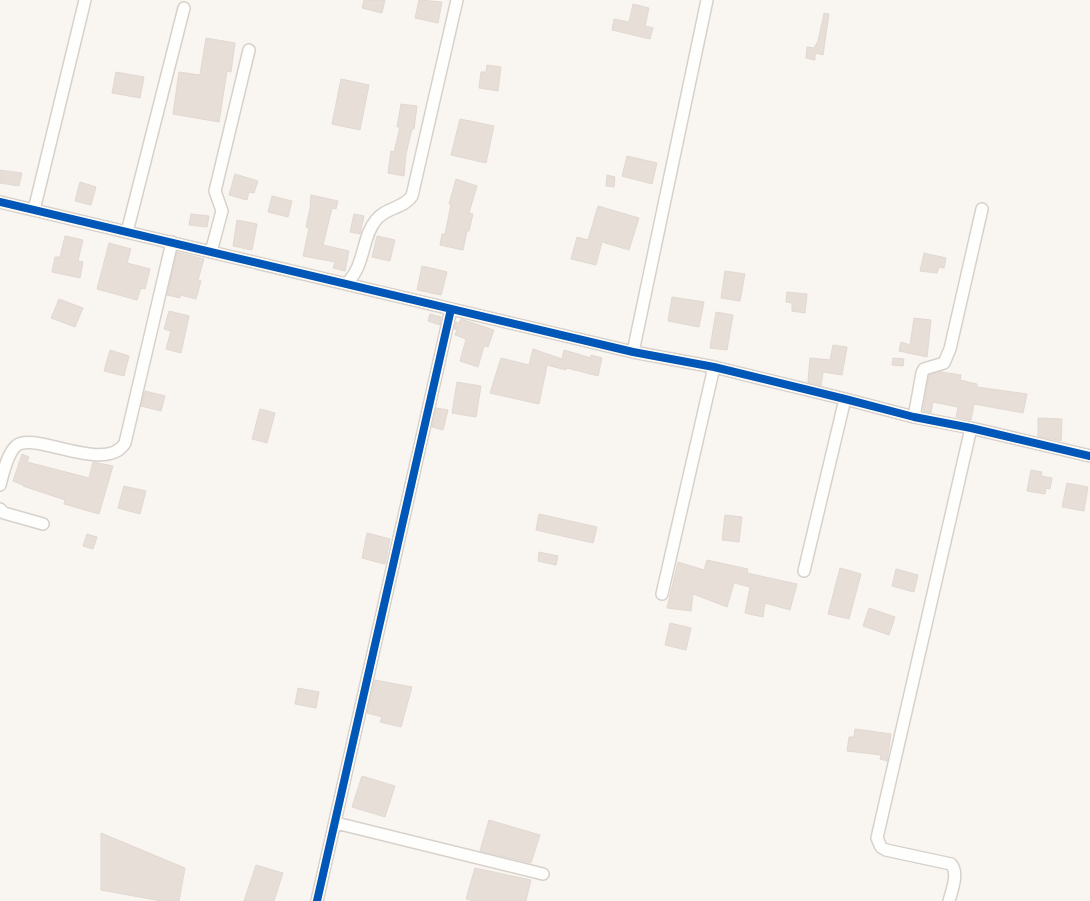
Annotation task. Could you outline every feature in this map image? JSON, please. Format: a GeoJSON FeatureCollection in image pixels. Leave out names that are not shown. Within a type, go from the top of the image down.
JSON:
{"type":"FeatureCollection","features":[{"type":"Feature","properties":{"kind":"street"},"geometry":{"type":"LineString","coordinates":[[34,210],[84,0]]}},
{"type":"Feature","properties":{"kind":"street"},"geometry":{"type":"LineString","coordinates":[[346,284],[359,267],[371,228],[376,219],[385,212],[405,204],[412,196],[457,0]]}},
{"type":"Feature","properties":{"kind":"street"},"geometry":{"type":"LineString","coordinates":[[633,352],[707,0]]}},
{"type":"Feature","properties":{"kind":"street"},"geometry":{"type":"LineString","coordinates":[[127,232],[184,8]]}},
{"type":"Feature","properties":{"kind":"street"},"geometry":{"type":"LineString","coordinates":[[211,252],[222,211],[215,191],[249,50]]}},
{"type":"Feature","properties":{"kind":"street"},"geometry":{"type":"LineString","coordinates":[[0,202],[633,352],[714,367],[914,417],[971,428],[1090,456]]}},
{"type":"Feature","properties":{"kind":"street"},"geometry":{"type":"LineString","coordinates":[[914,417],[924,369],[944,363],[950,349],[982,209]]}},
{"type":"Feature","properties":{"kind":"street"},"geometry":{"type":"LineString","coordinates":[[0,485],[5,465],[15,446],[22,443],[33,443],[69,451],[95,454],[115,453],[121,449],[125,443],[172,242]]}},
{"type":"Feature","properties":{"kind":"street"},"geometry":{"type":"LineString","coordinates":[[317,901],[451,309]]}},
{"type":"Feature","properties":{"kind":"street"},"geometry":{"type":"LineString","coordinates":[[662,594],[714,367]]}},
{"type":"Feature","properties":{"kind":"street"},"geometry":{"type":"LineString","coordinates":[[804,570],[845,399]]}},
{"type":"Feature","properties":{"kind":"street"},"geometry":{"type":"LineString","coordinates":[[949,901],[955,876],[955,869],[951,864],[886,850],[877,842],[877,838],[971,428]]}},
{"type":"Feature","properties":{"kind":"street"},"geometry":{"type":"LineString","coordinates":[[0,509],[4,513],[43,524]]}},
{"type":"Feature","properties":{"kind":"street"},"geometry":{"type":"LineString","coordinates":[[336,823],[543,874]]}},
{"type":"Feature","properties":{"kind":"building"},"geometry":{"type":"Polygon","coordinates":[[[364,0],[385,0],[382,13],[362,8],[364,0]]]}},
{"type":"Feature","properties":{"kind":"building"},"geometry":{"type":"Polygon","coordinates":[[[419,0],[442,2],[438,23],[415,18],[419,0]]]}},
{"type":"Feature","properties":{"kind":"building"},"geometry":{"type":"Polygon","coordinates":[[[633,4],[649,8],[645,26],[653,28],[650,39],[612,30],[614,19],[629,22],[633,4]]]}},
{"type":"Feature","properties":{"kind":"building"},"geometry":{"type":"Polygon","coordinates":[[[824,13],[829,14],[823,55],[815,53],[815,60],[806,58],[807,47],[814,48],[818,41],[824,13]]]}},
{"type":"Feature","properties":{"kind":"building"},"geometry":{"type":"Polygon","coordinates":[[[206,38],[235,43],[231,72],[227,71],[219,122],[173,114],[179,72],[200,75],[206,38]]]}},
{"type":"Feature","properties":{"kind":"building"},"geometry":{"type":"Polygon","coordinates":[[[487,65],[501,67],[498,91],[479,88],[481,72],[486,72],[487,65]]]}},
{"type":"Feature","properties":{"kind":"building"},"geometry":{"type":"Polygon","coordinates":[[[116,72],[144,77],[140,98],[112,93],[116,72]]]}},
{"type":"Feature","properties":{"kind":"building"},"geometry":{"type":"Polygon","coordinates":[[[341,79],[369,85],[360,130],[332,124],[341,79]]]}},
{"type":"Feature","properties":{"kind":"building"},"geometry":{"type":"Polygon","coordinates":[[[401,104],[417,106],[414,129],[412,129],[406,154],[404,176],[388,173],[391,151],[394,152],[400,127],[397,127],[401,104]]]}},
{"type":"Feature","properties":{"kind":"building"},"geometry":{"type":"Polygon","coordinates":[[[460,119],[494,126],[486,163],[451,155],[460,119]]]}},
{"type":"Feature","properties":{"kind":"building"},"geometry":{"type":"Polygon","coordinates":[[[627,156],[657,163],[652,184],[622,176],[627,156]]]}},
{"type":"Feature","properties":{"kind":"building"},"geometry":{"type":"Polygon","coordinates":[[[0,170],[22,173],[19,186],[0,183],[0,170]]]}},
{"type":"Feature","properties":{"kind":"building"},"geometry":{"type":"Polygon","coordinates":[[[235,174],[258,181],[254,193],[249,192],[247,200],[229,195],[235,174]]]}},
{"type":"Feature","properties":{"kind":"building"},"geometry":{"type":"Polygon","coordinates":[[[607,175],[615,177],[614,187],[606,186],[607,175]]]}},
{"type":"Feature","properties":{"kind":"building"},"geometry":{"type":"Polygon","coordinates":[[[456,179],[477,186],[469,213],[473,214],[463,250],[440,245],[442,234],[445,234],[451,204],[449,204],[456,179]]]}},
{"type":"Feature","properties":{"kind":"building"},"geometry":{"type":"Polygon","coordinates":[[[80,182],[96,187],[91,205],[75,201],[80,182]]]}},
{"type":"Feature","properties":{"kind":"building"},"geometry":{"type":"Polygon","coordinates":[[[311,195],[338,201],[336,209],[332,208],[323,245],[349,251],[345,271],[333,268],[335,262],[303,256],[309,228],[306,227],[311,195]]]}},
{"type":"Feature","properties":{"kind":"building"},"geometry":{"type":"Polygon","coordinates":[[[272,196],[292,201],[288,217],[268,212],[272,196]]]}},
{"type":"Feature","properties":{"kind":"building"},"geometry":{"type":"Polygon","coordinates":[[[598,206],[639,218],[629,250],[602,242],[596,265],[571,259],[577,237],[588,240],[598,206]]]}},
{"type":"Feature","properties":{"kind":"building"},"geometry":{"type":"Polygon","coordinates":[[[191,214],[209,216],[207,227],[189,225],[191,214]]]}},
{"type":"Feature","properties":{"kind":"building"},"geometry":{"type":"Polygon","coordinates":[[[354,214],[364,216],[360,234],[350,232],[354,214]]]}},
{"type":"Feature","properties":{"kind":"building"},"geometry":{"type":"Polygon","coordinates":[[[237,220],[257,224],[252,250],[233,246],[237,220]]]}},
{"type":"Feature","properties":{"kind":"building"},"geometry":{"type":"Polygon","coordinates":[[[65,236],[83,240],[78,261],[83,262],[80,278],[52,272],[55,257],[60,257],[65,236]]]}},
{"type":"Feature","properties":{"kind":"building"},"geometry":{"type":"Polygon","coordinates":[[[377,236],[395,240],[390,261],[372,257],[377,236]]]}},
{"type":"Feature","properties":{"kind":"building"},"geometry":{"type":"Polygon","coordinates":[[[109,243],[131,249],[127,263],[150,269],[145,289],[141,288],[137,300],[97,289],[109,243]]]}},
{"type":"Feature","properties":{"kind":"building"},"geometry":{"type":"Polygon","coordinates":[[[177,252],[204,259],[198,280],[201,281],[196,299],[180,295],[180,298],[167,295],[177,252]]]}},
{"type":"Feature","properties":{"kind":"building"},"geometry":{"type":"Polygon","coordinates":[[[924,253],[946,258],[944,268],[939,267],[937,273],[920,271],[924,253]]]}},
{"type":"Feature","properties":{"kind":"building"},"geometry":{"type":"Polygon","coordinates":[[[422,266],[447,272],[441,295],[417,290],[422,266]]]}},
{"type":"Feature","properties":{"kind":"building"},"geometry":{"type":"Polygon","coordinates":[[[725,271],[745,274],[740,301],[721,298],[725,271]]]}},
{"type":"Feature","properties":{"kind":"building"},"geometry":{"type":"Polygon","coordinates":[[[787,292],[807,294],[805,313],[792,311],[792,303],[786,302],[787,292]]]}},
{"type":"Feature","properties":{"kind":"building"},"geometry":{"type":"Polygon","coordinates":[[[672,297],[704,302],[699,327],[668,321],[672,297]]]}},
{"type":"Feature","properties":{"kind":"building"},"geometry":{"type":"Polygon","coordinates":[[[59,299],[83,308],[75,327],[51,318],[59,299]]]}},
{"type":"Feature","properties":{"kind":"building"},"geometry":{"type":"Polygon","coordinates":[[[169,311],[189,316],[181,353],[166,349],[171,331],[164,329],[169,311]]]}},
{"type":"Feature","properties":{"kind":"building"},"geometry":{"type":"Polygon","coordinates":[[[716,312],[733,315],[727,350],[710,348],[716,312]]]}},
{"type":"Feature","properties":{"kind":"building"},"geometry":{"type":"Polygon","coordinates":[[[430,314],[441,317],[440,325],[428,321],[430,314]]]}},
{"type":"Feature","properties":{"kind":"building"},"geometry":{"type":"Polygon","coordinates":[[[914,318],[931,320],[927,357],[899,351],[901,342],[910,345],[914,318]]]}},
{"type":"Feature","properties":{"kind":"building"},"geometry":{"type":"Polygon","coordinates":[[[461,319],[494,330],[488,347],[484,346],[478,367],[460,361],[466,339],[455,335],[457,330],[454,329],[456,322],[459,323],[461,319]]]}},
{"type":"Feature","properties":{"kind":"building"},"geometry":{"type":"Polygon","coordinates":[[[833,345],[847,347],[842,375],[823,372],[821,386],[808,382],[810,358],[830,360],[833,345]]]}},
{"type":"Feature","properties":{"kind":"building"},"geometry":{"type":"Polygon","coordinates":[[[533,349],[562,359],[564,350],[591,358],[591,355],[602,358],[598,376],[547,365],[539,404],[490,393],[501,358],[529,365],[533,349]]]}},
{"type":"Feature","properties":{"kind":"building"},"geometry":{"type":"Polygon","coordinates":[[[110,350],[129,356],[124,376],[104,371],[110,350]]]}},
{"type":"Feature","properties":{"kind":"building"},"geometry":{"type":"Polygon","coordinates":[[[893,358],[904,359],[903,366],[892,365],[893,358]]]}},
{"type":"Feature","properties":{"kind":"building"},"geometry":{"type":"Polygon","coordinates":[[[941,372],[961,375],[960,380],[977,384],[977,387],[1027,394],[1023,413],[974,404],[971,420],[956,417],[958,407],[933,402],[931,413],[923,411],[929,375],[941,372]]]}},
{"type":"Feature","properties":{"kind":"building"},"geometry":{"type":"Polygon","coordinates":[[[457,382],[481,386],[476,417],[452,413],[457,382]]]}},
{"type":"Feature","properties":{"kind":"building"},"geometry":{"type":"Polygon","coordinates":[[[145,391],[165,396],[161,411],[141,406],[145,391]]]}},
{"type":"Feature","properties":{"kind":"building"},"geometry":{"type":"Polygon","coordinates":[[[436,408],[448,410],[443,430],[432,427],[436,408]]]}},
{"type":"Feature","properties":{"kind":"building"},"geometry":{"type":"Polygon","coordinates":[[[260,409],[275,413],[267,443],[252,439],[260,409]]]}},
{"type":"Feature","properties":{"kind":"building"},"geometry":{"type":"Polygon","coordinates":[[[1038,418],[1062,419],[1061,441],[1038,436],[1038,418]]]}},
{"type":"Feature","properties":{"kind":"building"},"geometry":{"type":"Polygon","coordinates":[[[22,454],[29,457],[27,462],[89,478],[93,462],[113,466],[99,514],[64,504],[65,500],[13,481],[22,454]]]}},
{"type":"Feature","properties":{"kind":"building"},"geometry":{"type":"Polygon","coordinates":[[[1031,470],[1042,472],[1041,476],[1052,478],[1050,489],[1046,488],[1045,494],[1027,491],[1031,470]]]}},
{"type":"Feature","properties":{"kind":"building"},"geometry":{"type":"Polygon","coordinates":[[[1067,483],[1088,487],[1084,511],[1062,507],[1067,483]]]}},
{"type":"Feature","properties":{"kind":"building"},"geometry":{"type":"Polygon","coordinates":[[[124,486],[146,491],[140,514],[118,508],[124,486]]]}},
{"type":"Feature","properties":{"kind":"building"},"geometry":{"type":"Polygon","coordinates":[[[539,514],[597,527],[593,543],[536,530],[539,514]]]}},
{"type":"Feature","properties":{"kind":"building"},"geometry":{"type":"Polygon","coordinates":[[[725,515],[742,517],[739,542],[722,540],[725,515]]]}},
{"type":"Feature","properties":{"kind":"building"},"geometry":{"type":"Polygon","coordinates":[[[367,533],[390,539],[385,564],[362,558],[367,533]]]}},
{"type":"Feature","properties":{"kind":"building"},"geometry":{"type":"Polygon","coordinates":[[[87,534],[97,537],[93,549],[83,546],[87,534]]]}},
{"type":"Feature","properties":{"kind":"building"},"geometry":{"type":"Polygon","coordinates":[[[539,552],[558,556],[556,565],[538,561],[539,552]]]}},
{"type":"Feature","properties":{"kind":"building"},"geometry":{"type":"Polygon","coordinates":[[[707,560],[748,569],[747,573],[797,584],[790,610],[765,603],[763,617],[745,613],[750,587],[734,583],[727,607],[693,594],[691,611],[667,608],[678,562],[704,570],[707,560]]]}},
{"type":"Feature","properties":{"kind":"building"},"geometry":{"type":"Polygon","coordinates":[[[840,568],[861,574],[849,619],[828,614],[840,568]]]}},
{"type":"Feature","properties":{"kind":"building"},"geometry":{"type":"Polygon","coordinates":[[[896,569],[918,575],[914,592],[892,586],[896,569]]]}},
{"type":"Feature","properties":{"kind":"building"},"geometry":{"type":"Polygon","coordinates":[[[869,608],[895,617],[889,635],[863,626],[869,608]]]}},
{"type":"Feature","properties":{"kind":"building"},"geometry":{"type":"Polygon","coordinates":[[[670,623],[691,628],[686,650],[665,645],[670,623]]]}},
{"type":"Feature","properties":{"kind":"building"},"geometry":{"type":"Polygon","coordinates":[[[375,680],[412,687],[401,727],[380,722],[382,717],[367,713],[375,680]]]}},
{"type":"Feature","properties":{"kind":"building"},"geometry":{"type":"Polygon","coordinates":[[[298,688],[319,692],[316,708],[295,704],[298,688]]]}},
{"type":"Feature","properties":{"kind":"building"},"geometry":{"type":"Polygon","coordinates":[[[855,729],[891,734],[887,761],[880,759],[881,755],[847,751],[849,737],[854,737],[855,729]]]}},
{"type":"Feature","properties":{"kind":"building"},"geometry":{"type":"Polygon","coordinates":[[[362,776],[395,786],[385,817],[352,807],[362,776]]]}},
{"type":"Feature","properties":{"kind":"building"},"geometry":{"type":"Polygon","coordinates":[[[489,820],[540,835],[531,863],[480,851],[489,820]]]}},
{"type":"Feature","properties":{"kind":"building"},"geometry":{"type":"Polygon","coordinates":[[[101,833],[185,868],[179,901],[161,901],[101,890],[101,833]]]}},
{"type":"Feature","properties":{"kind":"building"},"geometry":{"type":"Polygon","coordinates":[[[256,865],[283,873],[274,901],[244,901],[256,865]]]}},
{"type":"Feature","properties":{"kind":"building"},"geometry":{"type":"Polygon","coordinates":[[[475,868],[531,880],[526,901],[474,901],[466,899],[475,868]]]}},
{"type":"Feature","properties":{"kind":"cycle path"},"geometry":{"type":"LineString","coordinates":[[0,202],[633,352],[714,367],[914,417],[971,428],[1090,456]]}},
{"type":"Feature","properties":{"kind":"cycle path"},"geometry":{"type":"LineString","coordinates":[[317,901],[451,309]]}}]}
